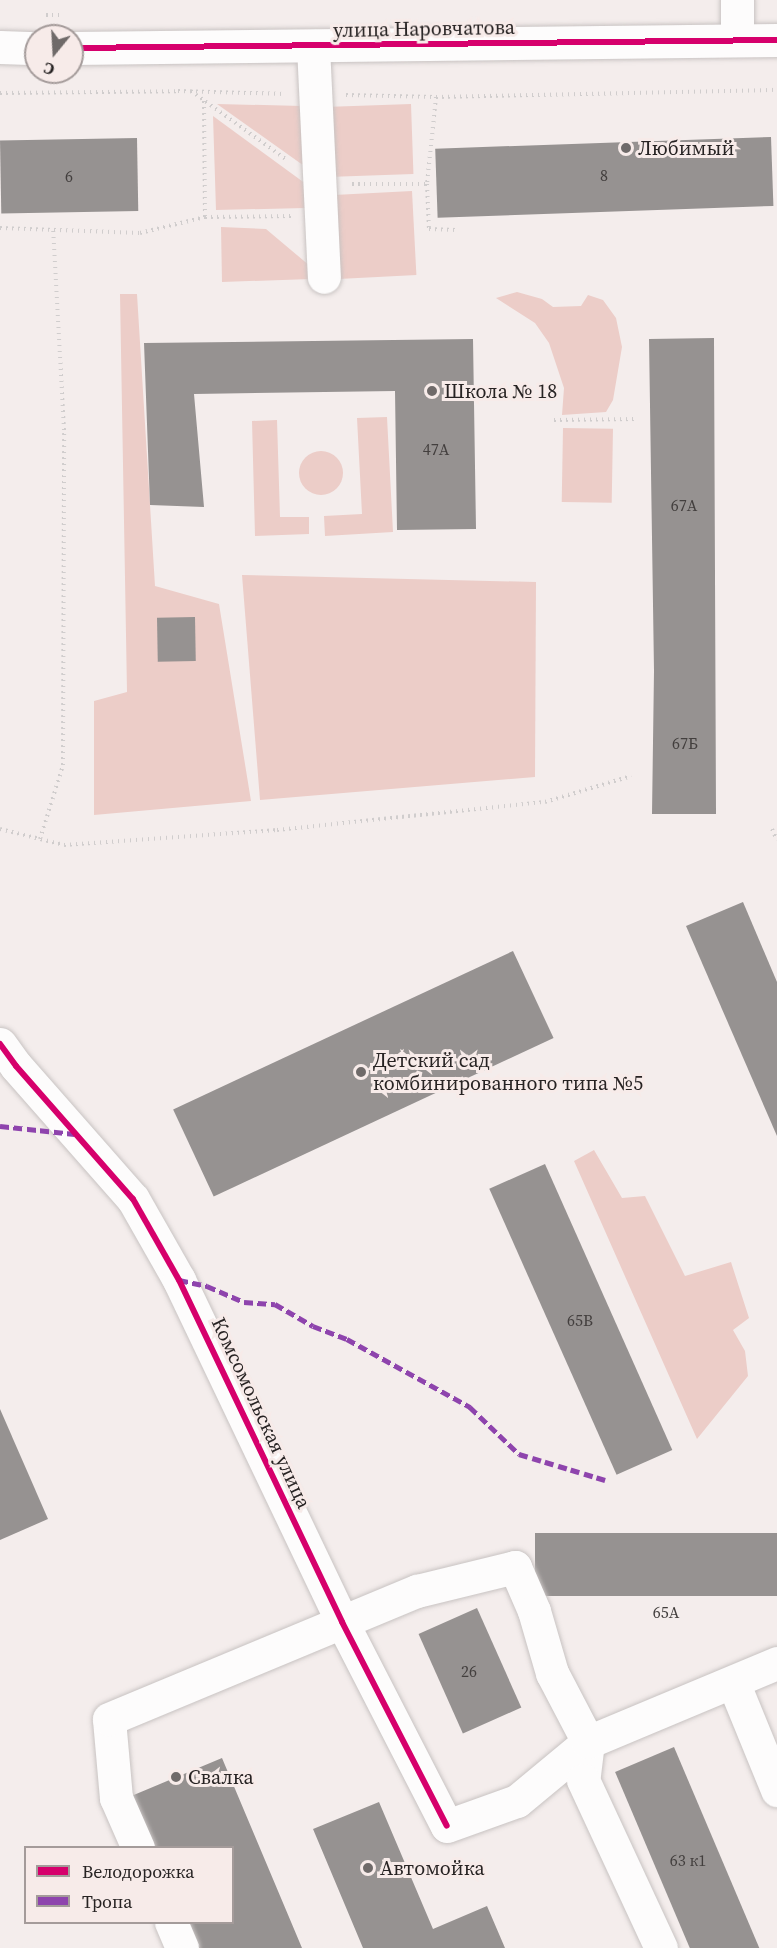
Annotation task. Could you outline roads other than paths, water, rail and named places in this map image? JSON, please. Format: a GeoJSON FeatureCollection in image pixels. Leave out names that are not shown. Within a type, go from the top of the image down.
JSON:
{"type":"FeatureCollection","features":[{"type":"Feature","properties":{"kind":"street"},"geometry":{"type":"LineString","coordinates":[[737,0],[737,40]]}},
{"type":"Feature","properties":{"kind":"street","name":"улица Наровчатова"},"geometry":{"type":"LineString","coordinates":[[84,48],[777,40]]}},
{"type":"Feature","properties":{"kind":"street"},"geometry":{"type":"LineString","coordinates":[[313,46],[324,277]]}},
{"type":"Feature","properties":{"kind":"street"},"geometry":{"type":"LineString","coordinates":[[0,47],[24,48]]}},
{"type":"Feature","properties":{"kind":"street","name":"Комсомольская улица"},"geometry":{"type":"LineString","coordinates":[[0,1044],[16,1066],[133,1199],[179,1280],[342,1622],[447,1826],[518,1801],[588,1742]]}},
{"type":"Feature","properties":{"kind":"street"},"geometry":{"type":"LineString","coordinates":[[137,1846],[116,1798],[110,1719],[417,1591],[515,1568],[534,1611],[552,1672],[588,1742],[584,1780],[661,1948]]}},
{"type":"Feature","properties":{"kind":"street"},"geometry":{"type":"LineString","coordinates":[[588,1742],[777,1663]]}},
{"type":"Feature","properties":{"kind":"street"},"geometry":{"type":"LineString","coordinates":[[732,1682],[777,1791]]}},
{"type":"Feature","properties":{"kind":"street"},"geometry":{"type":"LineString","coordinates":[[171,1924],[183,1948]]}},
{"type":"Feature","properties":{"kind":"place","name":"Любимый"},"geometry":{"type":"Point","coordinates":[626,148]}},
{"type":"Feature","properties":{"kind":"place","name":"Школа № 18"},"geometry":{"type":"Point","coordinates":[432,391]}},
{"type":"Feature","properties":{"kind":"place","name":"Детский сад комбинированного типа №5"},"geometry":{"type":"Point","coordinates":[361,1072]}},
{"type":"Feature","properties":{"kind":"place","name":"Свалка"},"geometry":{"type":"Point","coordinates":[176,1777]}},
{"type":"Feature","properties":{"kind":"place","name":"Автомойка"},"geometry":{"type":"Point","coordinates":[368,1868]}}]}
